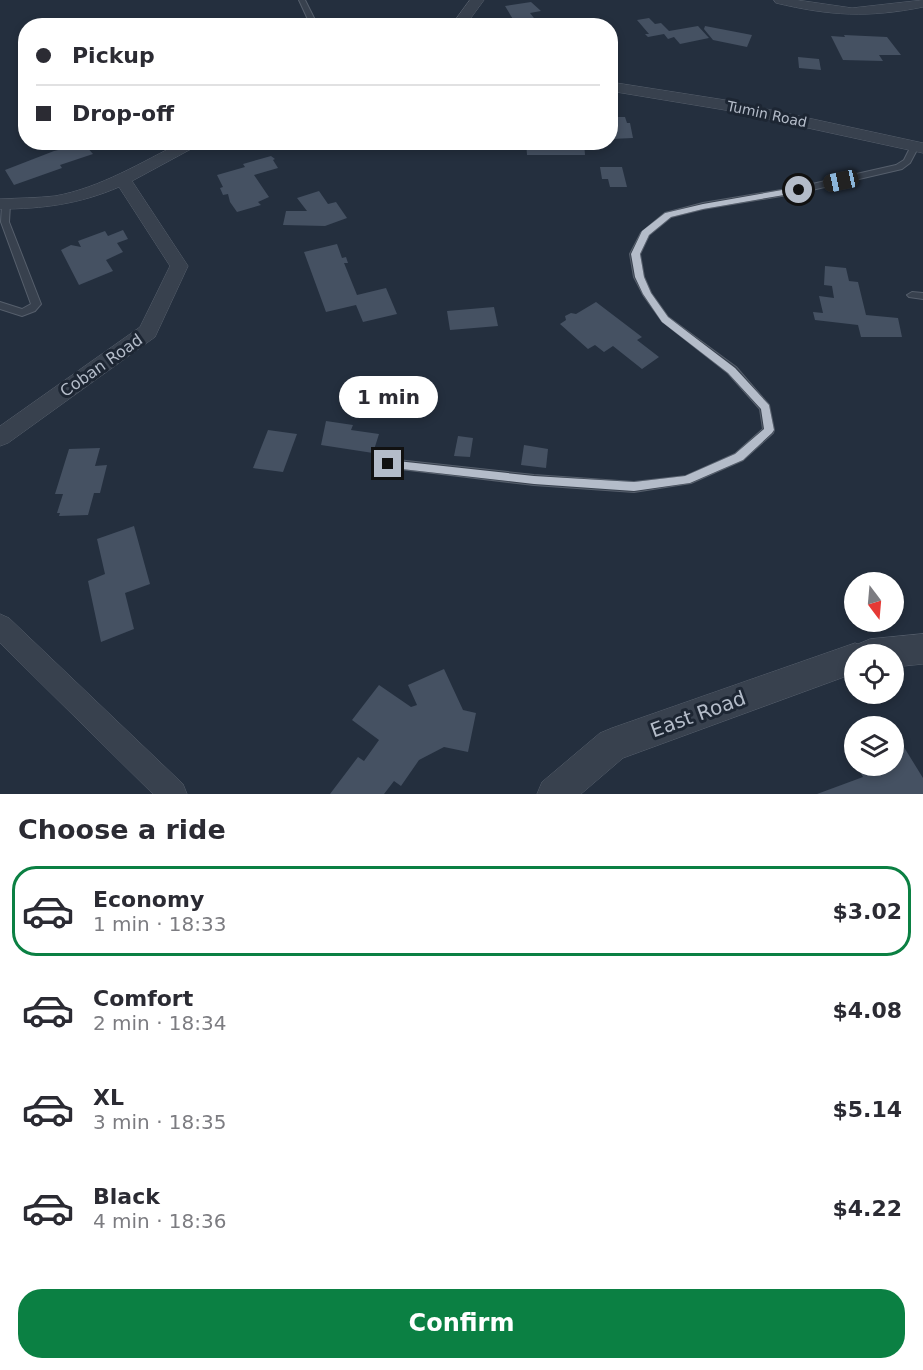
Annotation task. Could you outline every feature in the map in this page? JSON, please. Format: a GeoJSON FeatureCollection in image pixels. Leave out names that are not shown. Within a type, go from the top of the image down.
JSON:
{"type":"FeatureCollection","features":[{"type":"Feature","properties":{"kind":"street"},"geometry":{"type":"LineString","coordinates":[[464,18],[477,0]]}},
{"type":"Feature","properties":{"kind":"street"},"geometry":{"type":"LineString","coordinates":[[781,0],[854,13],[879,12],[923,3]]}},
{"type":"Feature","properties":{"kind":"street","name":"Tumin Road"},"geometry":{"type":"LineString","coordinates":[[618,87],[725,105],[919,147]]}},
{"type":"Feature","properties":{"kind":"street"},"geometry":{"type":"LineString","coordinates":[[3,204],[52,202],[86,195],[123,180],[181,150]]}},
{"type":"Feature","properties":{"kind":"street","name":"Coban Road"},"geometry":{"type":"LineString","coordinates":[[0,437],[148,332],[179,266],[123,180]]}},
{"type":"Feature","properties":{"kind":"street"},"geometry":{"type":"LineString","coordinates":[[0,626],[173,794]]}},
{"type":"Feature","properties":{"kind":"street"},"geometry":{"type":"LineString","coordinates":[[904,651],[923,649]]}},
{"type":"Feature","properties":{"kind":"street","name":"East Road"},"geometry":{"type":"LineString","coordinates":[[554,794],[612,745],[844,662]]}},
{"type":"Feature","properties":{"kind":"lane"},"geometry":{"type":"LineString","coordinates":[[302,0],[311,18]]}},
{"type":"Feature","properties":{"kind":"lane"},"geometry":{"type":"LineString","coordinates":[[388,464],[534,480],[634,487],[687,480],[739,457],[769,430],[765,408],[732,370],[665,319],[647,294],[639,277],[635,254],[645,233],[668,215],[703,206],[799,190],[899,167],[919,147]]}},
{"type":"Feature","properties":{"kind":"lane"},"geometry":{"type":"LineString","coordinates":[[0,305],[22,313],[32,309],[36,304],[5,222],[3,204]]}},
{"type":"Feature","properties":{"kind":"lane"},"geometry":{"type":"LineString","coordinates":[[912,295],[923,296]]}},
{"type":"Feature","properties":{"kind":"building"},"geometry":{"type":"Polygon","coordinates":[[[531,2],[541,11],[530,13],[534,18],[512,18],[505,6],[531,2]]]}},
{"type":"Feature","properties":{"kind":"building"},"geometry":{"type":"Polygon","coordinates":[[[649,18],[655,24],[661,23],[669,31],[698,26],[709,38],[680,44],[674,37],[668,39],[664,34],[648,37],[645,34],[649,34],[637,20],[649,18]]]}},
{"type":"Feature","properties":{"kind":"building"},"geometry":{"type":"Polygon","coordinates":[[[705,26],[752,35],[747,47],[713,40],[704,29],[705,26]]]}},
{"type":"Feature","properties":{"kind":"building"},"geometry":{"type":"Polygon","coordinates":[[[844,35],[887,37],[901,55],[879,55],[883,61],[843,60],[831,36],[845,37],[844,35]]]}},
{"type":"Feature","properties":{"kind":"building"},"geometry":{"type":"Polygon","coordinates":[[[798,57],[819,59],[821,70],[799,68],[798,57]]]}},
{"type":"Feature","properties":{"kind":"building"},"geometry":{"type":"Polygon","coordinates":[[[618,117],[625,117],[627,123],[630,123],[633,138],[618,139],[618,117]]]}},
{"type":"Feature","properties":{"kind":"building"},"geometry":{"type":"Polygon","coordinates":[[[89,150],[93,154],[60,165],[62,168],[14,185],[5,170],[54,151],[89,150]]]}},
{"type":"Feature","properties":{"kind":"building"},"geometry":{"type":"Polygon","coordinates":[[[527,150],[585,150],[585,155],[527,155],[527,150]]]}},
{"type":"Feature","properties":{"kind":"building"},"geometry":{"type":"Polygon","coordinates":[[[271,156],[275,159],[273,160],[278,168],[254,175],[269,197],[258,202],[261,205],[237,212],[228,194],[223,195],[220,188],[223,187],[217,175],[271,156]]]}},
{"type":"Feature","properties":{"kind":"building"},"geometry":{"type":"Polygon","coordinates":[[[600,167],[622,167],[627,187],[610,187],[608,179],[602,179],[600,167]]]}},
{"type":"Feature","properties":{"kind":"building"},"geometry":{"type":"Polygon","coordinates":[[[319,191],[328,204],[336,202],[347,218],[325,226],[283,225],[286,211],[307,211],[297,198],[319,191]]]}},
{"type":"Feature","properties":{"kind":"building"},"geometry":{"type":"Polygon","coordinates":[[[123,230],[128,239],[117,243],[123,252],[106,260],[113,271],[79,285],[61,250],[71,245],[81,247],[78,241],[105,231],[108,236],[123,230]]]}},
{"type":"Feature","properties":{"kind":"building"},"geometry":{"type":"Polygon","coordinates":[[[337,244],[342,258],[346,257],[348,263],[344,263],[357,295],[386,288],[397,314],[363,322],[356,305],[326,312],[304,252],[337,244]]]}},
{"type":"Feature","properties":{"kind":"building"},"geometry":{"type":"Polygon","coordinates":[[[825,266],[846,268],[849,281],[858,282],[866,315],[898,318],[902,337],[861,337],[858,325],[815,320],[813,312],[823,313],[819,296],[834,298],[832,286],[824,285],[825,266]]]}},
{"type":"Feature","properties":{"kind":"building"},"geometry":{"type":"Polygon","coordinates":[[[596,302],[642,337],[637,340],[659,357],[642,369],[613,346],[604,352],[595,345],[588,349],[560,324],[566,320],[565,316],[571,313],[576,314],[596,302]]]}},
{"type":"Feature","properties":{"kind":"building"},"geometry":{"type":"Polygon","coordinates":[[[494,307],[498,326],[450,330],[447,311],[494,307]]]}},
{"type":"Feature","properties":{"kind":"building"},"geometry":{"type":"Polygon","coordinates":[[[326,421],[353,425],[351,430],[379,434],[373,453],[321,445],[326,421]]]}},
{"type":"Feature","properties":{"kind":"building"},"geometry":{"type":"Polygon","coordinates":[[[268,430],[297,434],[283,472],[253,468],[268,430]]]}},
{"type":"Feature","properties":{"kind":"building"},"geometry":{"type":"Polygon","coordinates":[[[458,436],[473,438],[470,457],[454,456],[458,436]]]}},
{"type":"Feature","properties":{"kind":"building"},"geometry":{"type":"Polygon","coordinates":[[[524,445],[548,449],[546,468],[521,465],[524,445]]]}},
{"type":"Feature","properties":{"kind":"building"},"geometry":{"type":"Polygon","coordinates":[[[100,448],[95,466],[107,465],[100,493],[94,493],[88,515],[59,516],[60,513],[57,513],[63,494],[55,494],[69,449],[100,448]]]}},
{"type":"Feature","properties":{"kind":"building"},"geometry":{"type":"Polygon","coordinates":[[[134,526],[150,584],[125,593],[134,629],[101,642],[88,581],[105,574],[97,539],[134,526]]]}},
{"type":"Feature","properties":{"kind":"building"},"geometry":{"type":"Polygon","coordinates":[[[444,669],[463,710],[476,713],[468,752],[444,747],[419,760],[401,786],[394,781],[384,794],[330,794],[358,757],[364,761],[379,740],[352,720],[379,685],[411,707],[417,705],[408,685],[444,669]]]}},
{"type":"Feature","properties":{"kind":"building"},"geometry":{"type":"Polygon","coordinates":[[[904,747],[923,778],[923,794],[817,794],[863,777],[904,776],[904,747]]]}},
{"type":"Feature","properties":{"kind":"route"},"geometry":{"type":"LineString","coordinates":[[388,464],[534,480],[634,487],[687,480],[739,457],[769,430],[765,408],[732,370],[665,319],[647,294],[639,277],[635,254],[645,233],[668,215],[703,206],[799,190]]}}]}
